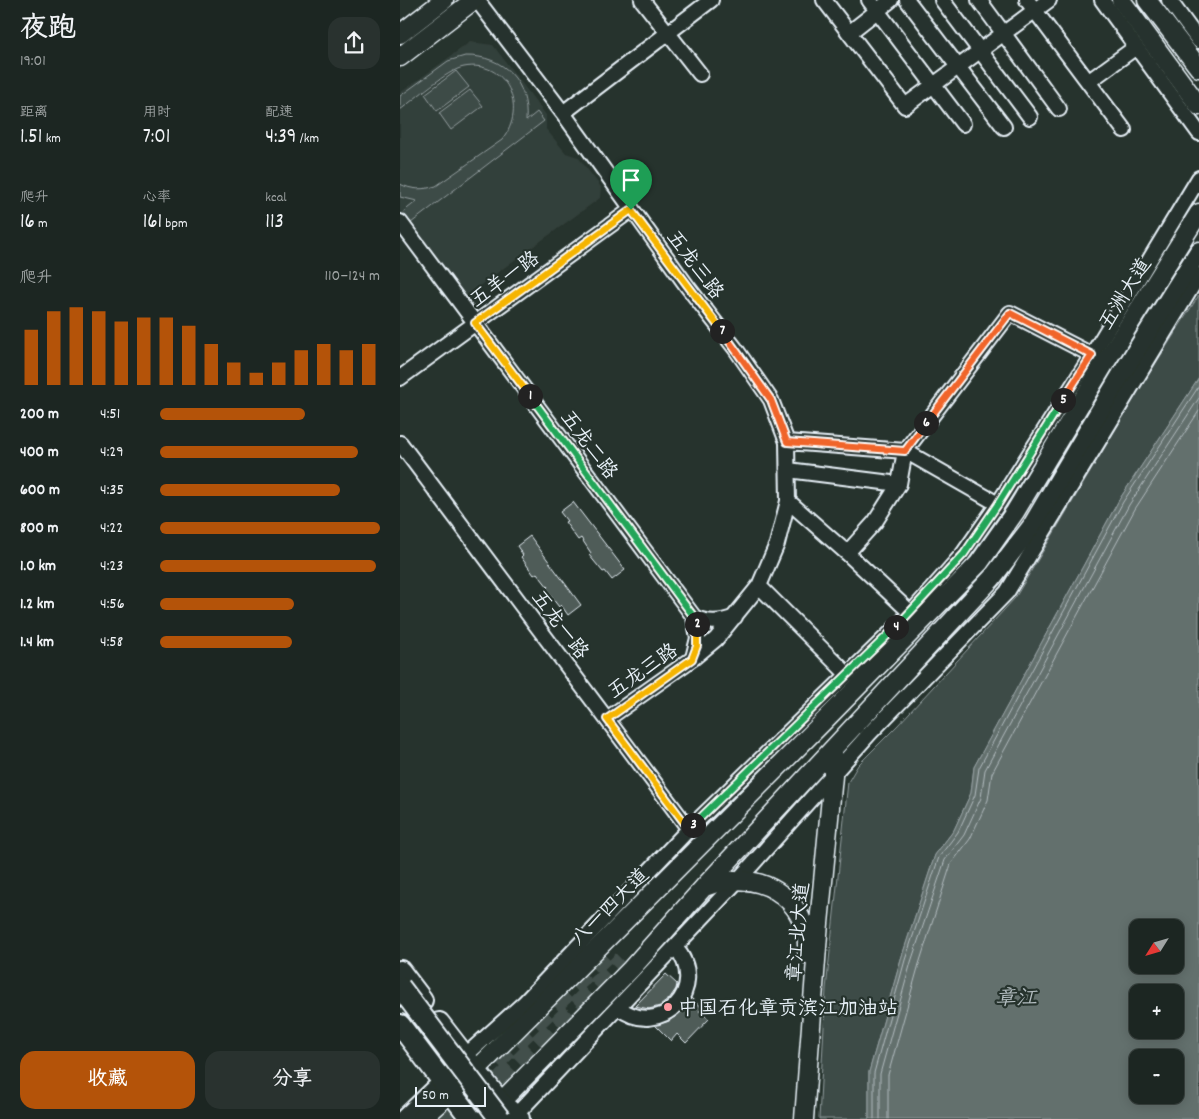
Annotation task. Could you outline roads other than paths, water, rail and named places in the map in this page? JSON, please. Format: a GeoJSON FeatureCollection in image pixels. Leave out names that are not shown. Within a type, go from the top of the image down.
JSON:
{"type":"FeatureCollection","features":[{"type":"Feature","properties":{"kind":"highway"},"geometry":{"type":"LineString","coordinates":[[400,972],[510,1116]]}},
{"type":"Feature","properties":{"kind":"highway"},"geometry":{"type":"LineString","coordinates":[[400,987],[510,1116]]}},
{"type":"Feature","properties":{"kind":"highway"},"geometry":{"type":"LineString","coordinates":[[400,1007],[484,1119]]}},
{"type":"Feature","properties":{"kind":"highway"},"geometry":{"type":"LineString","coordinates":[[400,1025],[471,1119]]}},
{"type":"Feature","properties":{"kind":"main road"},"geometry":{"type":"LineString","coordinates":[[400,34],[444,0]]}},
{"type":"Feature","properties":{"kind":"main road"},"geometry":{"type":"LineString","coordinates":[[400,57],[476,0]]}},
{"type":"Feature","properties":{"kind":"main road"},"geometry":{"type":"LineString","coordinates":[[1121,0],[1199,106]]}},
{"type":"Feature","properties":{"kind":"main road"},"geometry":{"type":"LineString","coordinates":[[1147,0],[1199,68]]}},
{"type":"Feature","properties":{"kind":"main road","name":"五洲大道"},"geometry":{"type":"LineString","coordinates":[[824,721],[979,563],[1015,512],[1199,213]]}},
{"type":"Feature","properties":{"kind":"main road","name":"五洲大道"},"geometry":{"type":"LineString","coordinates":[[833,748],[992,578],[1025,534],[1199,251]]}},
{"type":"Feature","properties":{"kind":"main road"},"geometry":{"type":"LineString","coordinates":[[824,721],[617,955],[833,748]]}},
{"type":"Feature","properties":{"kind":"main road","name":"八一四大道"},"geometry":{"type":"LineString","coordinates":[[422,1119],[446,1086],[824,721]]}},
{"type":"Feature","properties":{"kind":"main road"},"geometry":{"type":"LineString","coordinates":[[484,1119],[510,1116],[631,968],[833,748]]}},
{"type":"Feature","properties":{"kind":"main road","name":"章江北大道"},"geometry":{"type":"LineString","coordinates":[[804,1119],[818,934],[833,776],[833,748]]}},
{"type":"Feature","properties":{"kind":"main road"},"geometry":{"type":"LineString","coordinates":[[704,887],[723,880],[740,879]]}},
{"type":"Feature","properties":{"kind":"main road","name":"章江北大道"},"geometry":{"type":"LineString","coordinates":[[740,879],[762,884],[780,893],[787,899],[799,915],[808,943],[796,1119]]}},
{"type":"Feature","properties":{"kind":"street","name":"五龙三路"},"geometry":{"type":"LineString","coordinates":[[476,0],[563,113],[631,210],[735,348],[771,400],[787,442],[788,501],[777,544],[759,586],[736,617],[716,639],[692,659],[607,719]]}},
{"type":"Feature","properties":{"kind":"street"},"geometry":{"type":"LineString","coordinates":[[642,0],[700,74]]}},
{"type":"Feature","properties":{"kind":"street"},"geometry":{"type":"LineString","coordinates":[[563,113],[712,0]]}},
{"type":"Feature","properties":{"kind":"street"},"geometry":{"type":"LineString","coordinates":[[824,0],[905,106],[1003,34],[1031,5],[1049,0]]}},
{"type":"Feature","properties":{"kind":"street"},"geometry":{"type":"LineString","coordinates":[[849,33],[873,5],[891,0]]}},
{"type":"Feature","properties":{"kind":"street"},"geometry":{"type":"LineString","coordinates":[[907,0],[1004,127]]}},
{"type":"Feature","properties":{"kind":"street"},"geometry":{"type":"LineString","coordinates":[[942,0],[1030,117]]}},
{"type":"Feature","properties":{"kind":"street"},"geometry":{"type":"LineString","coordinates":[[979,0],[1059,109]]}},
{"type":"Feature","properties":{"kind":"street"},"geometry":{"type":"LineString","coordinates":[[1102,0],[1199,133]]}},
{"type":"Feature","properties":{"kind":"street"},"geometry":{"type":"LineString","coordinates":[[1169,0],[1199,41]]}},
{"type":"Feature","properties":{"kind":"street"},"geometry":{"type":"LineString","coordinates":[[873,5],[963,124]]}},
{"type":"Feature","properties":{"kind":"street"},"geometry":{"type":"LineString","coordinates":[[1031,5],[1124,130]]}},
{"type":"Feature","properties":{"kind":"street"},"geometry":{"type":"LineString","coordinates":[[1088,82],[1136,47]]}},
{"type":"Feature","properties":{"kind":"street"},"geometry":{"type":"LineString","coordinates":[[470,1063],[524,1003],[689,829],[911,613],[964,554],[998,504],[1092,355],[1199,178]]}},
{"type":"Feature","properties":{"kind":"street","name":"五羊一路"},"geometry":{"type":"LineString","coordinates":[[400,378],[631,210]]}},
{"type":"Feature","properties":{"kind":"street","name":"五龙二路"},"geometry":{"type":"LineString","coordinates":[[400,222],[694,617]]}},
{"type":"Feature","properties":{"kind":"street"},"geometry":{"type":"LineString","coordinates":[[510,1116],[618,1007],[740,879],[870,733],[1007,592],[1199,275]]}},
{"type":"Feature","properties":{"kind":"street"},"geometry":{"type":"LineString","coordinates":[[847,553],[875,522],[899,484],[905,451],[1010,313],[1092,355]]}},
{"type":"Feature","properties":{"kind":"street"},"geometry":{"type":"LineString","coordinates":[[787,442],[905,451],[998,504]]}},
{"type":"Feature","properties":{"kind":"street","name":"五龙一路"},"geometry":{"type":"LineString","coordinates":[[400,443],[689,829]]}},
{"type":"Feature","properties":{"kind":"street"},"geometry":{"type":"LineString","coordinates":[[788,470],[899,484]]}},
{"type":"Feature","properties":{"kind":"street"},"geometry":{"type":"LineString","coordinates":[[788,501],[911,613]]}},
{"type":"Feature","properties":{"kind":"street"},"geometry":{"type":"LineString","coordinates":[[759,586],[848,675]]}},
{"type":"Feature","properties":{"kind":"street"},"geometry":{"type":"LineString","coordinates":[[694,617],[705,621],[717,622],[736,617]]}},
{"type":"Feature","properties":{"kind":"street"},"geometry":{"type":"LineString","coordinates":[[692,659],[698,638],[694,617]]}},
{"type":"Feature","properties":{"kind":"street"},"geometry":{"type":"LineString","coordinates":[[618,1007],[629,1014],[650,1018],[663,1014],[675,1006],[683,994],[687,980],[686,966],[680,952],[675,947]]}},
{"type":"Feature","properties":{"kind":"street"},"geometry":{"type":"LineString","coordinates":[[510,1116],[579,1047]]}},
{"type":"Feature","properties":{"kind":"street"},"geometry":{"type":"LineString","coordinates":[[401,1119],[446,1086]]}},
{"type":"Feature","properties":{"kind":"street"},"geometry":{"type":"LineString","coordinates":[[416,1119],[446,1086]]}},
{"type":"Feature","properties":{"kind":"water","name":"章江"},"geometry":{"type":"Polygon","coordinates":[[[1199,378],[1199,1119],[869,1119],[869,1072],[901,959],[935,855],[954,830],[971,793],[974,767],[1119,500],[1199,378]]]}},
{"type":"Feature","properties":{"kind":"tunnel"},"geometry":{"type":"LineString","coordinates":[[438,1119],[611,950]]}},
{"type":"Feature","properties":{"kind":"tunnel"},"geometry":{"type":"LineString","coordinates":[[461,1119],[622,960]]}},
{"type":"Feature","properties":{"kind":"place","name":"中国石化章贡滨江加油站"},"geometry":{"type":"Point","coordinates":[668,1007]}}]}
